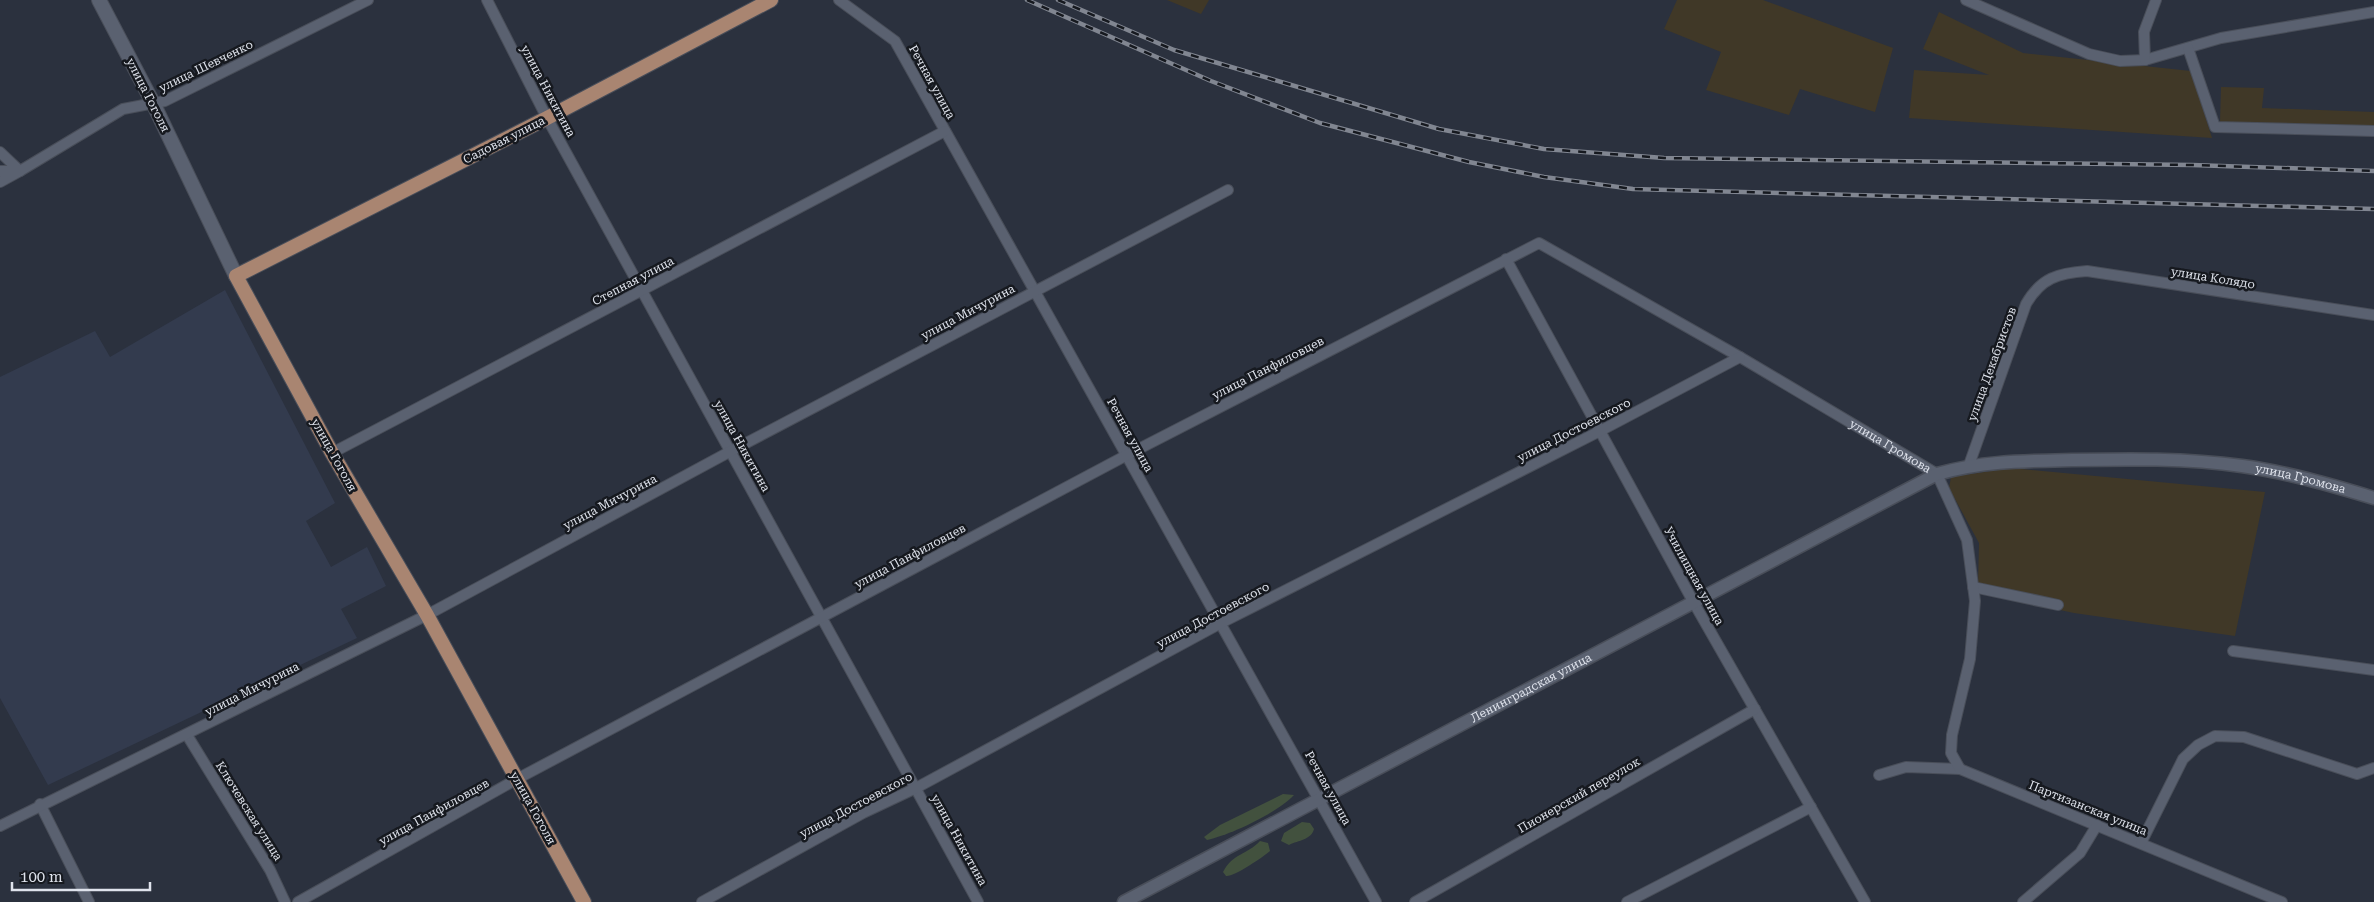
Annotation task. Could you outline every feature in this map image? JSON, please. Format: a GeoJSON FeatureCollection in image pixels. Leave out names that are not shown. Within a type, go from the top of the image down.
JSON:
{"type":"FeatureCollection","features":[{"type":"Feature","properties":{"kind":"main road","name":"улица Гоголя"},"geometry":{"type":"LineString","coordinates":[[99,0],[153,103],[236,276],[332,453],[427,615],[584,902]]}},
{"type":"Feature","properties":{"kind":"main road","name":"Садовая улица"},"geometry":{"type":"LineString","coordinates":[[236,276],[548,118],[771,0]]}},
{"type":"Feature","properties":{"kind":"street","name":"улица Шевченко"},"geometry":{"type":"LineString","coordinates":[[0,182],[124,109],[165,101],[368,0]]}},
{"type":"Feature","properties":{"kind":"street","name":"улица Никитина"},"geometry":{"type":"LineString","coordinates":[[487,0],[548,118],[978,902]]}},
{"type":"Feature","properties":{"kind":"street","name":"Речная улица"},"geometry":{"type":"LineString","coordinates":[[839,0],[895,40],[1320,798],[1376,902]]}},
{"type":"Feature","properties":{"kind":"street"},"geometry":{"type":"LineString","coordinates":[[1966,0],[2089,54],[2120,60],[2146,60],[2221,38],[2374,12]]}},
{"type":"Feature","properties":{"kind":"street"},"geometry":{"type":"LineString","coordinates":[[2146,60],[2144,32],[2156,0]]}},
{"type":"Feature","properties":{"kind":"street"},"geometry":{"type":"LineString","coordinates":[[2188,48],[2215,127],[2374,131]]}},
{"type":"Feature","properties":{"kind":"street","name":"Степная улица"},"geometry":{"type":"LineString","coordinates":[[332,453],[945,131]]}},
{"type":"Feature","properties":{"kind":"street"},"geometry":{"type":"LineString","coordinates":[[0,152],[20,171]]}},
{"type":"Feature","properties":{"kind":"street"},"geometry":{"type":"LineString","coordinates":[[0,171],[20,171]]}},
{"type":"Feature","properties":{"kind":"street","name":"улица Мичурина"},"geometry":{"type":"LineString","coordinates":[[0,826],[40,804],[187,735],[427,615],[731,451],[1228,190]]}},
{"type":"Feature","properties":{"kind":"street","name":"улица Панфиловцев"},"geometry":{"type":"LineString","coordinates":[[298,902],[517,779],[1127,455],[1539,243]]}},
{"type":"Feature","properties":{"kind":"street","name":"улица Громова"},"geometry":{"type":"LineString","coordinates":[[1539,243],[1740,357],[1937,474],[1968,465],[2013,461],[2137,459],[2242,466],[2328,484],[2374,498]]}},
{"type":"Feature","properties":{"kind":"street","name":"Училищная улица"},"geometry":{"type":"LineString","coordinates":[[1506,260],[1694,603],[1865,902]]}},
{"type":"Feature","properties":{"kind":"street","name":"улица Колядо"},"geometry":{"type":"LineString","coordinates":[[2049,279],[2070,272],[2087,271],[2374,316]]}},
{"type":"Feature","properties":{"kind":"street","name":"улица Декабристов"},"geometry":{"type":"LineString","coordinates":[[1968,465],[2026,304],[2034,290],[2049,279]]}},
{"type":"Feature","properties":{"kind":"street","name":"улица Достоевского"},"geometry":{"type":"LineString","coordinates":[[702,902],[863,813],[916,788],[1222,623],[1600,431],[1740,357]]}},
{"type":"Feature","properties":{"kind":"street"},"geometry":{"type":"LineString","coordinates":[[1937,474],[1967,540],[1975,601],[1970,659],[1952,735],[1951,753],[1960,769]]}},
{"type":"Feature","properties":{"kind":"street","name":"Ленинградская улица"},"geometry":{"type":"LineString","coordinates":[[1124,902],[1937,474]]}},
{"type":"Feature","properties":{"kind":"street"},"geometry":{"type":"LineString","coordinates":[[1973,587],[2058,605]]}},
{"type":"Feature","properties":{"kind":"street"},"geometry":{"type":"LineString","coordinates":[[2233,651],[2374,670]]}},
{"type":"Feature","properties":{"kind":"street","name":"Пионерский переулок"},"geometry":{"type":"LineString","coordinates":[[1415,902],[1755,709]]}},
{"type":"Feature","properties":{"kind":"street","name":"Ключевская улица"},"geometry":{"type":"LineString","coordinates":[[187,735],[270,870],[285,902]]}},
{"type":"Feature","properties":{"kind":"street"},"geometry":{"type":"LineString","coordinates":[[2141,843],[2182,759],[2198,746],[2215,736],[2244,737],[2357,774],[2374,768]]}},
{"type":"Feature","properties":{"kind":"street","name":"Партизанская улица"},"geometry":{"type":"LineString","coordinates":[[1879,775],[1906,767],[1960,769],[2282,902]]}},
{"type":"Feature","properties":{"kind":"street"},"geometry":{"type":"LineString","coordinates":[[40,804],[89,902]]}},
{"type":"Feature","properties":{"kind":"street"},"geometry":{"type":"LineString","coordinates":[[1627,902],[1811,807]]}},
{"type":"Feature","properties":{"kind":"street"},"geometry":{"type":"LineString","coordinates":[[2023,902],[2080,853],[2097,825]]}},
{"type":"Feature","properties":{"kind":"shaded area"},"geometry":{"type":"Polygon","coordinates":[[[1167,0],[1209,0],[1201,14],[1167,0]]]}},
{"type":"Feature","properties":{"kind":"shaded area"},"geometry":{"type":"Polygon","coordinates":[[[1677,0],[1763,0],[1893,48],[1875,112],[1800,89],[1789,115],[1706,90],[1721,52],[1664,29],[1677,0]]]}},
{"type":"Feature","properties":{"kind":"shaded area"},"geometry":{"type":"Polygon","coordinates":[[[1939,12],[2023,53],[2191,71],[2212,138],[1909,118],[1914,70],[1989,75],[1923,49],[1939,12]]]}},
{"type":"Feature","properties":{"kind":"shaded area"},"geometry":{"type":"Polygon","coordinates":[[[2221,87],[2264,88],[2262,108],[2374,112],[2374,127],[2220,122],[2221,87]]]}},
{"type":"Feature","properties":{"kind":"shaded area"},"geometry":{"type":"Polygon","coordinates":[[[225,290],[335,503],[306,521],[331,567],[367,547],[386,586],[341,609],[357,638],[48,785],[0,698],[0,377],[95,331],[110,357],[225,290]]]}},
{"type":"Feature","properties":{"kind":"shaded area"},"geometry":{"type":"Polygon","coordinates":[[[2011,468],[2265,492],[2235,636],[2074,613],[1991,595],[1978,586],[1979,543],[1949,488],[1951,477],[2011,468]]]}},
{"type":"Feature","properties":{"kind":"green space"},"geometry":{"type":"Polygon","coordinates":[[[1283,794],[1294,795],[1277,809],[1241,828],[1207,840],[1204,837],[1220,825],[1283,794]]]}},
{"type":"Feature","properties":{"kind":"green space"},"geometry":{"type":"Polygon","coordinates":[[[1302,822],[1310,823],[1314,829],[1310,835],[1289,845],[1281,841],[1284,833],[1302,822]]]}},
{"type":"Feature","properties":{"kind":"green space"},"geometry":{"type":"Polygon","coordinates":[[[1260,841],[1268,843],[1270,851],[1242,870],[1226,876],[1223,872],[1231,861],[1260,841]]]}},
{"type":"Feature","properties":{"kind":"railway"},"geometry":{"type":"LineString","coordinates":[[1027,0],[1211,81],[1320,123],[1469,162],[1544,177],[1633,189],[2374,209]]}},
{"type":"Feature","properties":{"kind":"railway"},"geometry":{"type":"LineString","coordinates":[[1058,0],[1174,50],[1439,129],[1544,149],[1664,158],[2192,165],[2374,171]]}}]}
